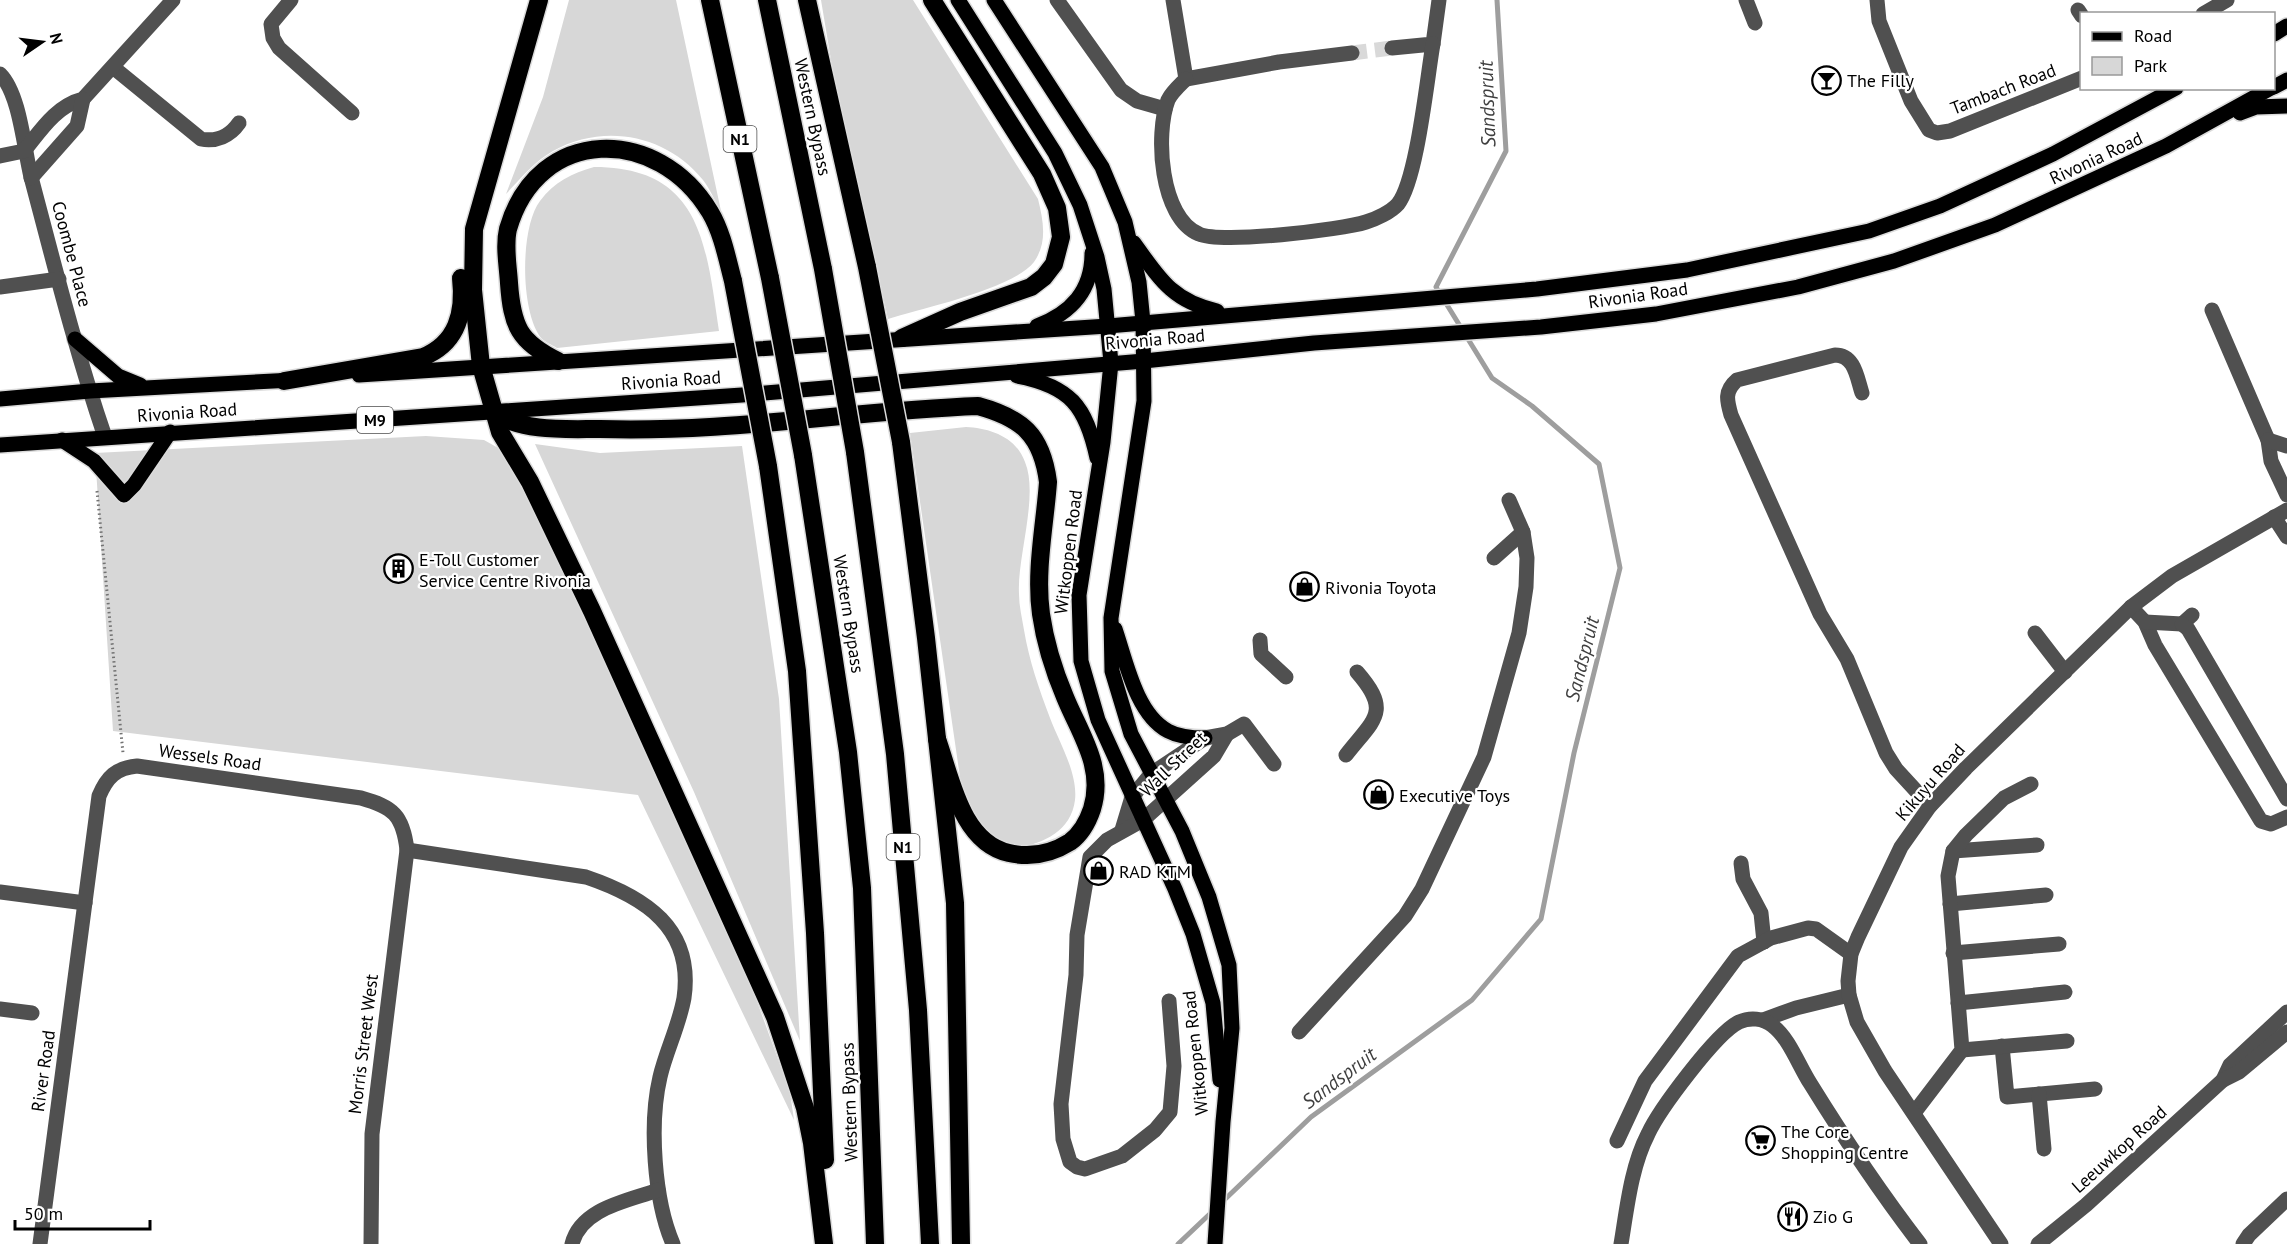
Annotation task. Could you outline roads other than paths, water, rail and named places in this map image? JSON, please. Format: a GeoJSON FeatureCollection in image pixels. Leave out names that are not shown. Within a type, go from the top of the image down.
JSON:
{"type":"FeatureCollection","features":[{"type":"Feature","properties":{"kind":"highway"},"geometry":{"type":"LineString","coordinates":[[539,0],[474,229],[472,252],[481,366],[500,432],[530,482],[592,611],[775,1017],[805,1108],[826,1244]]}},
{"type":"Feature","properties":{"kind":"highway","name":"Western Bypass"},"geometry":{"type":"LineString","coordinates":[[710,0],[770,278],[803,455],[848,752],[862,888],[875,1244]]}},
{"type":"Feature","properties":{"kind":"highway","name":"Western Bypass"},"geometry":{"type":"LineString","coordinates":[[767,0],[823,269],[855,452],[896,765],[918,1010],[930,1244]]}},
{"type":"Feature","properties":{"kind":"highway"},"geometry":{"type":"LineString","coordinates":[[807,0],[867,267],[900,442],[937,739],[955,903],[961,1244]]}},
{"type":"Feature","properties":{"kind":"highway"},"geometry":{"type":"LineString","coordinates":[[902,338],[960,312],[1031,286],[1044,277],[1054,264],[1061,237],[1057,208],[1042,174],[932,0]]}},
{"type":"Feature","properties":{"kind":"highway"},"geometry":{"type":"LineString","coordinates":[[558,361],[538,351],[525,341],[519,331],[510,300],[506,246],[511,222],[525,194],[541,176],[572,155],[615,148],[632,150],[657,159],[677,173],[695,191],[711,213],[733,280],[768,466],[797,671],[815,933],[826,1244]]}},
{"type":"Feature","properties":{"kind":"highway"},"geometry":{"type":"LineString","coordinates":[[284,381],[423,357],[437,351],[449,341],[458,326],[461,312],[462,231],[478,184],[492,160]]}},
{"type":"Feature","properties":{"kind":"highway"},"geometry":{"type":"LineString","coordinates":[[493,413],[507,421],[539,428],[695,430],[978,406],[1008,416],[1023,427],[1042,451],[1046,465],[1048,482],[1039,594],[1041,614],[1050,655],[1065,697],[1092,754],[1096,796],[1088,822],[1073,840],[1057,850],[1039,854],[1022,856],[1004,852],[987,843],[964,815],[937,739]]}},
{"type":"Feature","properties":{"kind":"main road","name":"Witkoppen Road"},"geometry":{"type":"LineString","coordinates":[[958,0],[1054,153],[1080,205],[1102,276],[1111,363],[1099,469],[1082,574],[1079,647],[1084,676],[1098,720],[1175,889],[1204,970],[1215,1022],[1222,1125]]}},
{"type":"Feature","properties":{"kind":"main road","name":"Witkoppen Road"},"geometry":{"type":"LineString","coordinates":[[994,0],[1102,168],[1130,239],[1139,282],[1144,361],[1142,425],[1111,618],[1113,671],[1120,703],[1151,774],[1182,831],[1209,897],[1229,965],[1232,1028],[1222,1125],[1215,1244]]}},
{"type":"Feature","properties":{"kind":"main road","name":"Rivonia Road"},"geometry":{"type":"LineString","coordinates":[[0,399],[90,391],[284,381],[481,366],[1108,326],[1537,289],[1687,270],[1869,231],[1940,206],[2001,179],[2172,90]]}},
{"type":"Feature","properties":{"kind":"main road","name":"Rivonia Road"},"geometry":{"type":"LineString","coordinates":[[0,445],[170,432],[493,413],[1144,361],[1314,343],[1541,327],[1689,309],[1798,287],[1894,261],[1995,225],[2166,146],[2268,90]]}},
{"type":"Feature","properties":{"kind":"main road"},"geometry":{"type":"LineString","coordinates":[[2166,146],[2256,107],[2287,106]]}},
{"type":"Feature","properties":{"kind":"main road"},"geometry":{"type":"LineString","coordinates":[[1026,330],[1062,314],[1079,299],[1089,280],[1092,238]]}},
{"type":"Feature","properties":{"kind":"main road"},"geometry":{"type":"LineString","coordinates":[[1130,239],[1174,294],[1196,305],[1229,314]]}},
{"type":"Feature","properties":{"kind":"main road"},"geometry":{"type":"LineString","coordinates":[[75,339],[118,376],[150,388]]}},
{"type":"Feature","properties":{"kind":"main road"},"geometry":{"type":"LineString","coordinates":[[999,372],[1047,383],[1071,398],[1090,430],[1099,469]]}},
{"type":"Feature","properties":{"kind":"main road"},"geometry":{"type":"LineString","coordinates":[[62,440],[94,461],[124,495],[134,485],[170,432]]}},
{"type":"Feature","properties":{"kind":"main road"},"geometry":{"type":"LineString","coordinates":[[1111,618],[1137,689],[1150,715],[1167,731],[1205,738]]}},
{"type":"Feature","properties":{"kind":"street"},"geometry":{"type":"LineString","coordinates":[[31,178],[77,126],[83,99],[114,68],[173,0]]}},
{"type":"Feature","properties":{"kind":"street"},"geometry":{"type":"LineString","coordinates":[[291,0],[271,24],[275,43],[352,113]]}},
{"type":"Feature","properties":{"kind":"street"},"geometry":{"type":"LineString","coordinates":[[1057,0],[1121,90],[1137,101],[1165,109]]}},
{"type":"Feature","properties":{"kind":"street"},"geometry":{"type":"LineString","coordinates":[[1173,0],[1186,79]]}},
{"type":"Feature","properties":{"kind":"street"},"geometry":{"type":"LineString","coordinates":[[1352,53],[1279,62],[1186,79],[1170,98],[1165,109],[1161,151],[1169,194],[1178,214],[1196,233],[1227,239],[1365,222],[1397,205],[1404,193],[1413,161],[1439,0]]}},
{"type":"Feature","properties":{"kind":"street"},"geometry":{"type":"LineString","coordinates":[[1746,0],[1755,23]]}},
{"type":"Feature","properties":{"kind":"street","name":"Tambach Road"},"geometry":{"type":"LineString","coordinates":[[1877,0],[1879,21],[1911,101],[1925,126],[1937,133],[1999,113],[2080,79]]}},
{"type":"Feature","properties":{"kind":"street"},"geometry":{"type":"LineString","coordinates":[[2206,12],[2227,0]]}},
{"type":"Feature","properties":{"kind":"street"},"geometry":{"type":"LineString","coordinates":[[1392,48],[1433,44]]}},
{"type":"Feature","properties":{"kind":"street"},"geometry":{"type":"LineString","coordinates":[[114,68],[201,139],[221,137],[235,130],[239,123]]}},
{"type":"Feature","properties":{"kind":"street","name":"Coombe Place"},"geometry":{"type":"LineString","coordinates":[[3,77],[11,90],[24,151],[58,279],[105,437]]}},
{"type":"Feature","properties":{"kind":"street"},"geometry":{"type":"LineString","coordinates":[[0,156],[24,151],[58,111],[73,101],[83,99]]}},
{"type":"Feature","properties":{"kind":"street"},"geometry":{"type":"LineString","coordinates":[[0,287],[58,279]]}},
{"type":"Feature","properties":{"kind":"street"},"geometry":{"type":"LineString","coordinates":[[2212,310],[2268,440],[2271,461],[2287,495]]}},
{"type":"Feature","properties":{"kind":"street"},"geometry":{"type":"LineString","coordinates":[[1862,393],[1851,362],[1842,355],[1835,355],[1737,380],[1731,385],[1727,398],[1731,415],[1820,614],[1847,659],[1886,753],[1896,770],[1930,806]]}},
{"type":"Feature","properties":{"kind":"street"},"geometry":{"type":"LineString","coordinates":[[2268,440],[2287,447]]}},
{"type":"Feature","properties":{"kind":"street"},"geometry":{"type":"LineString","coordinates":[[1299,1032],[1404,915],[1422,889],[1457,819],[1484,757],[1518,633],[1526,587],[1527,558],[1523,532],[1509,500]]}},
{"type":"Feature","properties":{"kind":"street"},"geometry":{"type":"LineString","coordinates":[[2281,513],[2287,537]]}},
{"type":"Feature","properties":{"kind":"street","name":"Kikuyu Road"},"geometry":{"type":"LineString","coordinates":[[2001,1244],[1868,1043],[1857,1022],[1849,995],[1851,954],[1901,847],[1930,806],[2131,607],[2172,576],[2281,513]]}},
{"type":"Feature","properties":{"kind":"street"},"geometry":{"type":"LineString","coordinates":[[1494,558],[1523,532]]}},
{"type":"Feature","properties":{"kind":"street"},"geometry":{"type":"LineString","coordinates":[[2131,607],[2145,622],[2155,645],[2261,821],[2271,824],[2287,817]]}},
{"type":"Feature","properties":{"kind":"street"},"geometry":{"type":"LineString","coordinates":[[2145,622],[2187,620],[2188,629],[2287,799]]}},
{"type":"Feature","properties":{"kind":"street"},"geometry":{"type":"LineString","coordinates":[[2035,633],[2065,672]]}},
{"type":"Feature","properties":{"kind":"street"},"geometry":{"type":"LineString","coordinates":[[1260,640],[1261,654],[1286,677]]}},
{"type":"Feature","properties":{"kind":"street"},"geometry":{"type":"LineString","coordinates":[[1346,755],[1377,713],[1376,698],[1357,672]]}},
{"type":"Feature","properties":{"kind":"street","name":"Wall Street"},"geometry":{"type":"LineString","coordinates":[[1132,797],[1151,774],[1205,738],[1227,734],[1244,724],[1274,764]]}},
{"type":"Feature","properties":{"kind":"street","name":"Wall Street"},"geometry":{"type":"LineString","coordinates":[[1169,1001],[1174,1066],[1170,1112],[1155,1130],[1122,1156],[1085,1169],[1077,1167],[1070,1162],[1063,1139],[1061,1104],[1076,975],[1079,920],[1090,857],[1107,840],[1143,820],[1214,756],[1227,734]]}},
{"type":"Feature","properties":{"kind":"street","name":"Wessels Road"},"geometry":{"type":"LineString","coordinates":[[85,903],[99,796],[108,779],[124,767],[137,766],[378,803],[388,808],[400,821],[407,849]]}},
{"type":"Feature","properties":{"kind":"street"},"geometry":{"type":"LineString","coordinates":[[1914,1113],[1962,1050],[1948,876],[1953,851],[2004,798],[2031,784]]}},
{"type":"Feature","properties":{"kind":"street"},"geometry":{"type":"LineString","coordinates":[[1122,830],[1132,797]]}},
{"type":"Feature","properties":{"kind":"street"},"geometry":{"type":"LineString","coordinates":[[1953,851],[2037,845]]}},
{"type":"Feature","properties":{"kind":"street"},"geometry":{"type":"LineString","coordinates":[[407,849],[586,877],[608,884],[650,908],[668,923],[677,940],[683,962],[684,983],[684,999],[656,1098],[658,1190],[673,1244]]}},
{"type":"Feature","properties":{"kind":"street","name":"Morris Street West"},"geometry":{"type":"LineString","coordinates":[[371,1244],[372,1134],[407,849]]}},
{"type":"Feature","properties":{"kind":"street"},"geometry":{"type":"LineString","coordinates":[[1741,863],[1743,879],[1761,913],[1764,942]]}},
{"type":"Feature","properties":{"kind":"street"},"geometry":{"type":"LineString","coordinates":[[0,892],[85,903]]}},
{"type":"Feature","properties":{"kind":"street"},"geometry":{"type":"LineString","coordinates":[[1950,904],[2046,895]]}},
{"type":"Feature","properties":{"kind":"street","name":"River Road"},"geometry":{"type":"LineString","coordinates":[[39,1244],[85,903]]}},
{"type":"Feature","properties":{"kind":"street"},"geometry":{"type":"LineString","coordinates":[[1617,1141],[1645,1081],[1729,965],[1738,956],[1764,942],[1799,929],[1816,929],[1851,954]]}},
{"type":"Feature","properties":{"kind":"street"},"geometry":{"type":"LineString","coordinates":[[1953,953],[2059,944]]}},
{"type":"Feature","properties":{"kind":"street"},"geometry":{"type":"LineString","coordinates":[[1958,1003],[2065,992]]}},
{"type":"Feature","properties":{"kind":"street"},"geometry":{"type":"LineString","coordinates":[[1763,1020],[1796,1008],[1849,995]]}},
{"type":"Feature","properties":{"kind":"street"},"geometry":{"type":"LineString","coordinates":[[0,1010],[32,1013]]}},
{"type":"Feature","properties":{"kind":"street","name":"Leeuwkop Road"},"geometry":{"type":"LineString","coordinates":[[2223,1080],[2230,1065],[2287,1012]]}},
{"type":"Feature","properties":{"kind":"street"},"geometry":{"type":"LineString","coordinates":[[1622,1244],[1632,1184],[1647,1135],[1662,1109],[1722,1034],[1740,1022],[1753,1018],[1763,1020],[1779,1032],[1834,1120],[1920,1244]]}},
{"type":"Feature","properties":{"kind":"street","name":"Leeuwkop Road"},"geometry":{"type":"LineString","coordinates":[[2038,1244],[2086,1205],[2223,1080],[2239,1072],[2287,1032]]}},
{"type":"Feature","properties":{"kind":"street"},"geometry":{"type":"LineString","coordinates":[[1962,1050],[2067,1041]]}},
{"type":"Feature","properties":{"kind":"street"},"geometry":{"type":"LineString","coordinates":[[2002,1046],[2007,1097],[2095,1089]]}},
{"type":"Feature","properties":{"kind":"street"},"geometry":{"type":"LineString","coordinates":[[2039,1094],[2044,1149]]}},
{"type":"Feature","properties":{"kind":"street"},"geometry":{"type":"LineString","coordinates":[[572,1244],[575,1231],[596,1213],[658,1190]]}},
{"type":"Feature","properties":{"kind":"street"},"geometry":{"type":"LineString","coordinates":[[2243,1244],[2249,1234],[2287,1199]]}},
{"type":"Feature","properties":{"kind":"waterway","name":"Sandspruit"},"geometry":{"type":"LineString","coordinates":[[1220,1204],[1311,1117],[1472,1000],[1541,919],[1574,753],[1620,568],[1599,464],[1532,406],[1492,378],[1436,287],[1506,151],[1497,0]]}},
{"type":"Feature","properties":{"kind":"waterway","name":"Sandspruit"},"geometry":{"type":"LineString","coordinates":[[1178,1244],[1214,1210]]}},
{"type":"Feature","properties":{"kind":"tunnel"},"geometry":{"type":"LineString","coordinates":[[1352,53],[1392,48]]}},
{"type":"Feature","properties":{"kind":"place","name":"The Filly"},"geometry":{"type":"Point","coordinates":[1826,80]}},
{"type":"Feature","properties":{"kind":"place","name":"E-Toll Customer Service Centre Rivonia"},"geometry":{"type":"Point","coordinates":[398,569]}},
{"type":"Feature","properties":{"kind":"place","name":"Rivonia Toyota"},"geometry":{"type":"Point","coordinates":[1304,587]}},
{"type":"Feature","properties":{"kind":"place","name":"Executive Toys"},"geometry":{"type":"Point","coordinates":[1378,795]}},
{"type":"Feature","properties":{"kind":"place","name":"RAD KTM"},"geometry":{"type":"Point","coordinates":[1098,871]}},
{"type":"Feature","properties":{"kind":"place","name":"The Core Shopping Centre"},"geometry":{"type":"Point","coordinates":[1760,1141]}},
{"type":"Feature","properties":{"kind":"place","name":"Zio G"},"geometry":{"type":"Point","coordinates":[1792,1216]}}]}
